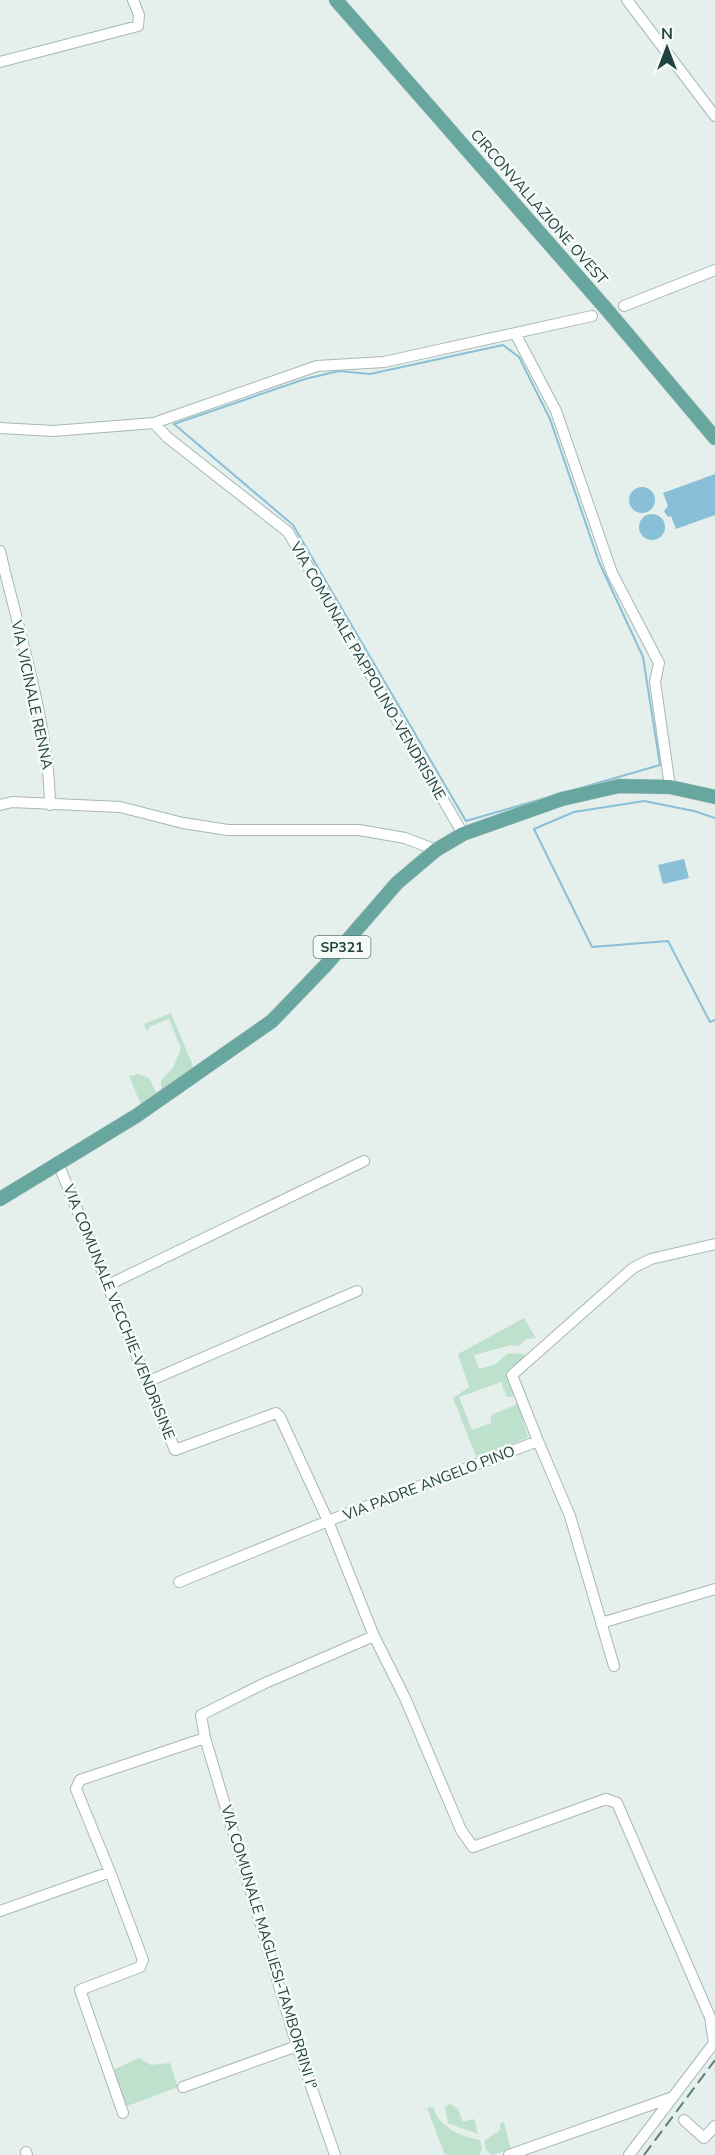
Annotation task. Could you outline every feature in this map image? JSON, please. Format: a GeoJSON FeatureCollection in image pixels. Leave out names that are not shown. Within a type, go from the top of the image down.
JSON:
{"type":"FeatureCollection","features":[{"type":"Feature","properties":{"kind":"main road","name":"CIRCONVALLAZIONE OVEST"},"geometry":{"type":"LineString","coordinates":[[336,0],[608,311],[715,438]]}},
{"type":"Feature","properties":{"kind":"main road","name":"SP321"},"geometry":{"type":"LineString","coordinates":[[0,1199],[136,1116],[273,1021],[325,966],[391,890],[436,850],[463,834],[520,812],[591,790],[619,786],[670,787],[715,797]]}},
{"type":"Feature","properties":{"kind":"street"},"geometry":{"type":"LineString","coordinates":[[0,62],[138,26],[139,15],[133,0]]}},
{"type":"Feature","properties":{"kind":"street"},"geometry":{"type":"LineString","coordinates":[[627,0],[715,116]]}},
{"type":"Feature","properties":{"kind":"street"},"geometry":{"type":"LineString","coordinates":[[624,306],[715,270]]}},
{"type":"Feature","properties":{"kind":"street"},"geometry":{"type":"LineString","coordinates":[[0,428],[53,431],[154,423],[317,366],[384,362],[592,316]]}},
{"type":"Feature","properties":{"kind":"street"},"geometry":{"type":"LineString","coordinates":[[515,333],[556,411],[612,573],[658,663],[655,682],[670,787]]}},
{"type":"Feature","properties":{"kind":"street","name":"VIA COMUNALE PAPPOLINO-VENDRISINE"},"geometry":{"type":"LineString","coordinates":[[154,423],[167,436],[288,532],[463,834]]}},
{"type":"Feature","properties":{"kind":"street","name":"VIA VICINALE RENNA"},"geometry":{"type":"LineString","coordinates":[[0,551],[41,733],[47,764],[50,804]]}},
{"type":"Feature","properties":{"kind":"street"},"geometry":{"type":"LineString","coordinates":[[0,805],[12,802],[120,807],[183,823],[228,830],[359,830],[405,838],[436,850]]}},
{"type":"Feature","properties":{"kind":"street"},"geometry":{"type":"LineString","coordinates":[[108,1285],[364,1161]]}},
{"type":"Feature","properties":{"kind":"street","name":"VIA COMUNALE VECCHIE-VENDRISINE"},"geometry":{"type":"LineString","coordinates":[[58,1163],[175,1450],[276,1413],[280,1417],[328,1521]]}},
{"type":"Feature","properties":{"kind":"street"},"geometry":{"type":"LineString","coordinates":[[614,1666],[570,1516],[512,1375],[633,1268],[651,1259],[715,1244]]}},
{"type":"Feature","properties":{"kind":"street"},"geometry":{"type":"LineString","coordinates":[[147,1382],[357,1291]]}},
{"type":"Feature","properties":{"kind":"street","name":"VIA PADRE ANGELO PINO"},"geometry":{"type":"LineString","coordinates":[[538,1441],[328,1521],[374,1636],[409,1708],[460,1830],[472,1847],[606,1799],[616,1803],[710,2017],[714,2043]]}},
{"type":"Feature","properties":{"kind":"street"},"geometry":{"type":"LineString","coordinates":[[179,1582],[328,1521]]}},
{"type":"Feature","properties":{"kind":"street"},"geometry":{"type":"LineString","coordinates":[[600,1623],[715,1589]]}},
{"type":"Feature","properties":{"kind":"street"},"geometry":{"type":"LineString","coordinates":[[123,2113],[80,1990],[140,1966],[143,1960],[76,1789],[80,1780],[205,1738],[201,1715],[263,1684],[374,1636]]}},
{"type":"Feature","properties":{"kind":"street","name":"VIA COMUNALE MAGLIESI-TAMBORRINI I°"},"geometry":{"type":"LineString","coordinates":[[205,1738],[297,2046],[336,2155]]}},
{"type":"Feature","properties":{"kind":"street"},"geometry":{"type":"LineString","coordinates":[[0,1911],[110,1872]]}},
{"type":"Feature","properties":{"kind":"street"},"geometry":{"type":"LineString","coordinates":[[629,2155],[714,2043]]}},
{"type":"Feature","properties":{"kind":"street"},"geometry":{"type":"LineString","coordinates":[[183,2087],[297,2046]]}},
{"type":"Feature","properties":{"kind":"street"},"geometry":{"type":"LineString","coordinates":[[509,2155],[675,2097]]}},
{"type":"Feature","properties":{"kind":"street"},"geometry":{"type":"LineString","coordinates":[[684,2120],[704,2138],[715,2126]]}},
{"type":"Feature","properties":{"kind":"green space"},"geometry":{"type":"Polygon","coordinates":[[[171,1013],[195,1071],[165,1090],[161,1089],[161,1080],[173,1068],[181,1048],[169,1019],[146,1030],[144,1024],[171,1013]]]}},
{"type":"Feature","properties":{"kind":"green space"},"geometry":{"type":"Polygon","coordinates":[[[138,1074],[149,1078],[157,1094],[141,1105],[129,1076],[138,1074]]]}},
{"type":"Feature","properties":{"kind":"green space"},"geometry":{"type":"Polygon","coordinates":[[[524,1318],[536,1338],[526,1339],[519,1346],[511,1345],[474,1355],[479,1369],[496,1364],[508,1353],[523,1354],[526,1358],[506,1375],[515,1396],[507,1397],[501,1382],[459,1397],[472,1430],[491,1423],[491,1415],[518,1404],[528,1437],[477,1459],[453,1398],[469,1387],[458,1354],[524,1318]]]}},
{"type":"Feature","properties":{"kind":"green space"},"geometry":{"type":"Polygon","coordinates":[[[139,2058],[151,2065],[170,2063],[178,2087],[125,2107],[113,2070],[139,2058]]]}},
{"type":"Feature","properties":{"kind":"green space"},"geometry":{"type":"Polygon","coordinates":[[[450,2104],[458,2109],[463,2122],[474,2119],[478,2134],[448,2123],[445,2107],[450,2104]]]}},
{"type":"Feature","properties":{"kind":"green space"},"geometry":{"type":"Polygon","coordinates":[[[433,2107],[445,2126],[465,2136],[480,2140],[482,2149],[479,2155],[445,2155],[427,2108],[433,2107]]]}},
{"type":"Feature","properties":{"kind":"green space"},"geometry":{"type":"Polygon","coordinates":[[[504,2122],[511,2150],[491,2155],[484,2141],[500,2130],[500,2124],[504,2122]]]}},
{"type":"Feature","properties":{"kind":"water"},"geometry":{"type":"Polygon","coordinates":[[[715,474],[715,515],[676,529],[671,516],[668,517],[664,511],[668,506],[663,493],[715,474]]]}},
{"type":"Feature","properties":{"kind":"water"},"geometry":{"type":"Polygon","coordinates":[[[642,487],[651,491],[655,500],[651,509],[642,513],[633,509],[629,500],[633,491],[642,487]]]}},
{"type":"Feature","properties":{"kind":"water"},"geometry":{"type":"Polygon","coordinates":[[[652,514],[662,517],[665,527],[662,537],[652,540],[642,537],[639,527],[642,517],[652,514]]]}},
{"type":"Feature","properties":{"kind":"water"},"geometry":{"type":"Polygon","coordinates":[[[684,859],[689,878],[663,884],[658,865],[684,859]]]}},
{"type":"Feature","properties":{"kind":"waterway"},"geometry":{"type":"LineString","coordinates":[[503,345],[519,357],[550,419],[599,562],[643,657],[660,765],[466,821],[293,525],[174,424],[305,379],[339,371],[370,374],[503,345]]}},
{"type":"Feature","properties":{"kind":"waterway"},"geometry":{"type":"LineString","coordinates":[[715,818],[694,811],[644,801],[574,812],[534,829],[592,947],[668,941],[710,1022],[715,1020]]}},
{"type":"Feature","properties":{"kind":"railway"},"geometry":{"type":"LineString","coordinates":[[644,2155],[715,2060]]}}]}
